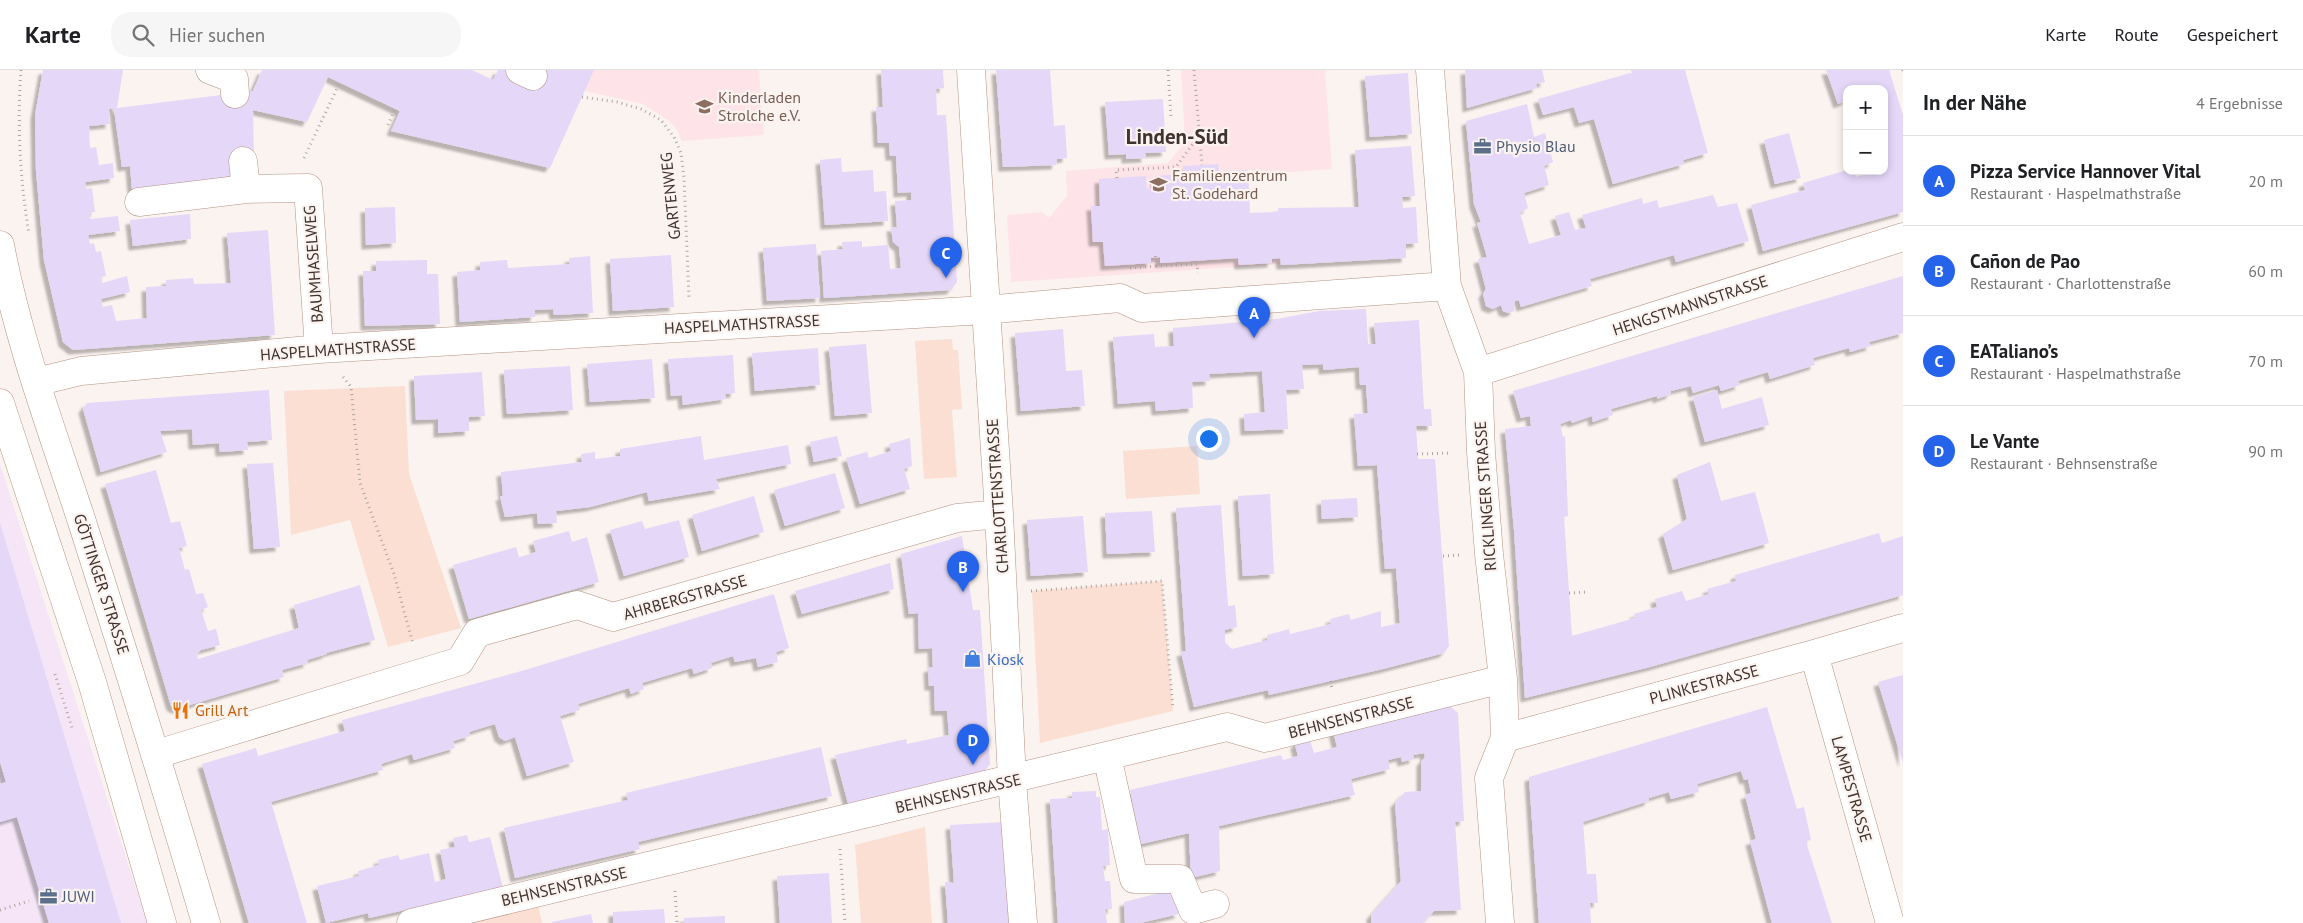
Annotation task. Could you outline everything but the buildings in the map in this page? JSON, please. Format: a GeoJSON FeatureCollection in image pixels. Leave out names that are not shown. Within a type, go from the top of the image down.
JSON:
{"type":"FeatureCollection","features":[{"type":"Feature","properties":{"kind":"street"},"geometry":{"type":"LineString","coordinates":[[210,70],[234,79],[235,94]]}},
{"type":"Feature","properties":{"kind":"street","name":"CHARLOTTENSTRASSE"},"geometry":{"type":"LineString","coordinates":[[970,70],[999,514],[1012,780],[1023,923]]}},
{"type":"Feature","properties":{"kind":"street","name":"RICKLINGER STRASSE"},"geometry":{"type":"LineString","coordinates":[[1430,70],[1447,286],[1478,372],[1488,554],[1503,679],[1505,738],[1489,778],[1500,923]]}},
{"type":"Feature","properties":{"kind":"street"},"geometry":{"type":"LineString","coordinates":[[243,161],[262,184]]}},
{"type":"Feature","properties":{"kind":"street","name":"BAUMHASELWEG"},"geometry":{"type":"LineString","coordinates":[[140,202],[262,184],[308,188],[318,349]]}},
{"type":"Feature","properties":{"kind":"street","name":"HENGSTMANNSTRASSE"},"geometry":{"type":"LineString","coordinates":[[1478,372],[1903,237]]}},
{"type":"Feature","properties":{"kind":"street","name":"GÖTTINGER STRASSE"},"geometry":{"type":"LineString","coordinates":[[0,245],[12,303],[36,382],[157,754],[206,923]]}},
{"type":"Feature","properties":{"kind":"street","name":"HASPELMATHSTRASSE"},"geometry":{"type":"LineString","coordinates":[[36,382],[81,371],[318,349],[985,310],[1120,298],[1142,308],[1447,286]]}},
{"type":"Feature","properties":{"kind":"street"},"geometry":{"type":"LineString","coordinates":[[0,403],[92,682],[162,923]]}},
{"type":"Feature","properties":{"kind":"street","name":"AHRBERGSTRASSE"},"geometry":{"type":"LineString","coordinates":[[157,754],[460,661],[478,633],[577,605],[613,617],[957,518],[999,514]]}},
{"type":"Feature","properties":{"kind":"street","name":"PLINKESTRASSE"},"geometry":{"type":"LineString","coordinates":[[1505,738],[1903,628]]}},
{"type":"Feature","properties":{"kind":"street","name":"LAMPESTRASSE"},"geometry":{"type":"LineString","coordinates":[[1814,654],[1890,923]]}},
{"type":"Feature","properties":{"kind":"street","name":"BEHNSENSTRASSE"},"geometry":{"type":"LineString","coordinates":[[411,923],[1227,727],[1265,738],[1503,679]]}},
{"type":"Feature","properties":{"kind":"street"},"geometry":{"type":"LineString","coordinates":[[1107,756],[1134,879],[1180,878],[1193,910],[1215,904]]}},
{"type":"Feature","properties":{"kind":"path"},"geometry":{"type":"LineString","coordinates":[[21,70],[19,104],[22,192],[30,241]]}},
{"type":"Feature","properties":{"kind":"path"},"geometry":{"type":"LineString","coordinates":[[1168,70],[1171,118]]}},
{"type":"Feature","properties":{"kind":"path"},"geometry":{"type":"LineString","coordinates":[[1194,70],[1202,164]]}},
{"type":"Feature","properties":{"kind":"path"},"geometry":{"type":"LineString","coordinates":[[296,159],[304,158],[340,82]]}},
{"type":"Feature","properties":{"kind":"path","name":"GARTENWEG"},"geometry":{"type":"LineString","coordinates":[[582,97],[617,102],[641,109],[661,120],[674,137],[681,153],[684,178],[690,327]]}},
{"type":"Feature","properties":{"kind":"path"},"geometry":{"type":"LineString","coordinates":[[388,125],[395,108]]}},
{"type":"Feature","properties":{"kind":"path"},"geometry":{"type":"LineString","coordinates":[[1117,178],[1116,170],[1176,167],[1200,134]]}},
{"type":"Feature","properties":{"kind":"path"},"geometry":{"type":"LineString","coordinates":[[1155,252],[1156,266]]}},
{"type":"Feature","properties":{"kind":"path"},"geometry":{"type":"LineString","coordinates":[[1125,268],[1197,264]]}},
{"type":"Feature","properties":{"kind":"path"},"geometry":{"type":"LineString","coordinates":[[318,349],[352,386],[360,483],[394,574],[421,673]]}},
{"type":"Feature","properties":{"kind":"path"},"geometry":{"type":"LineString","coordinates":[[1003,593],[1162,581],[1176,740]]}},
{"type":"Feature","properties":{"kind":"path"},"geometry":{"type":"LineString","coordinates":[[1569,593],[1587,592]]}},
{"type":"Feature","properties":{"kind":"path"},"geometry":{"type":"LineString","coordinates":[[54,670],[74,736]]}},
{"type":"Feature","properties":{"kind":"path"},"geometry":{"type":"LineString","coordinates":[[838,821],[845,923]]}},
{"type":"Feature","properties":{"kind":"path"},"geometry":{"type":"LineString","coordinates":[[0,910],[30,902]]}},
{"type":"Feature","properties":{"kind":"shaded area","name":"Kinderladen Strolche e.V."},"geometry":{"type":"Polygon","coordinates":[[[537,70],[759,70],[764,135],[682,141],[677,130],[669,121],[643,104],[585,91],[537,70]]]}},
{"type":"Feature","properties":{"kind":"shaded area","name":"Familienzentrum St. Godehard"},"geometry":{"type":"Polygon","coordinates":[[[1181,70],[1325,70],[1332,169],[1276,173],[1248,170],[1250,213],[1278,212],[1281,264],[1011,282],[1007,215],[1042,212],[1049,218],[1067,196],[1066,171],[1168,163],[1185,142],[1181,70]]]}},
{"type":"Feature","properties":{"kind":"shaded area"},"geometry":{"type":"Polygon","coordinates":[[[952,339],[953,350],[958,350],[962,409],[952,410],[957,477],[924,479],[915,341],[952,339]]]}},
{"type":"Feature","properties":{"kind":"shaded area"},"geometry":{"type":"Polygon","coordinates":[[[405,386],[409,474],[461,628],[388,647],[350,520],[291,535],[284,391],[405,386]]]}},
{"type":"Feature","properties":{"kind":"shaded area"},"geometry":{"type":"Polygon","coordinates":[[[1197,446],[1200,494],[1126,499],[1123,451],[1197,446]]]}},
{"type":"Feature","properties":{"kind":"shaded area"},"geometry":{"type":"Polygon","coordinates":[[[0,464],[147,923],[0,923],[0,464]]]}},
{"type":"Feature","properties":{"kind":"shaded area"},"geometry":{"type":"Polygon","coordinates":[[[1162,581],[1173,711],[1040,743],[1032,591],[1162,581]]]}},
{"type":"Feature","properties":{"kind":"shaded area"},"geometry":{"type":"Polygon","coordinates":[[[925,827],[932,923],[861,923],[855,845],[925,827]]]}},
{"type":"Feature","properties":{"kind":"shaded area"},"geometry":{"type":"Polygon","coordinates":[[[538,905],[542,923],[466,923],[538,905]]]}},
{"type":"Feature","properties":{"kind":"place","name":"Kinderladen Strolche e.V."},"geometry":{"type":"Point","coordinates":[704,106]}},
{"type":"Feature","properties":{"kind":"place","name":"Physio Blau"},"geometry":{"type":"Point","coordinates":[1482,146]}},
{"type":"Feature","properties":{"kind":"place","name":"Familienzentrum St. Godehard"},"geometry":{"type":"Point","coordinates":[1158,184]}},
{"type":"Feature","properties":{"kind":"place","name":"EATaliano’s"},"geometry":{"type":"Point","coordinates":[946,278]}},
{"type":"Feature","properties":{"kind":"place","name":"Pizza Service Hannover Vital"},"geometry":{"type":"Point","coordinates":[1254,338]}},
{"type":"Feature","properties":{"kind":"place","name":"Cañon de Pao"},"geometry":{"type":"Point","coordinates":[963,592]}},
{"type":"Feature","properties":{"kind":"place","name":"Kiosk"},"geometry":{"type":"Point","coordinates":[973,659]}},
{"type":"Feature","properties":{"kind":"place","name":"Grill Art"},"geometry":{"type":"Point","coordinates":[181,710]}},
{"type":"Feature","properties":{"kind":"place","name":"Le Vante"},"geometry":{"type":"Point","coordinates":[973,765]}},
{"type":"Feature","properties":{"kind":"place","name":"JUWI"},"geometry":{"type":"Point","coordinates":[48,896]}},
{"type":"Feature","properties":{"kind":"district","name":"Linden-Süd"},"geometry":{"type":"Point","coordinates":[1177,136]}}]}
